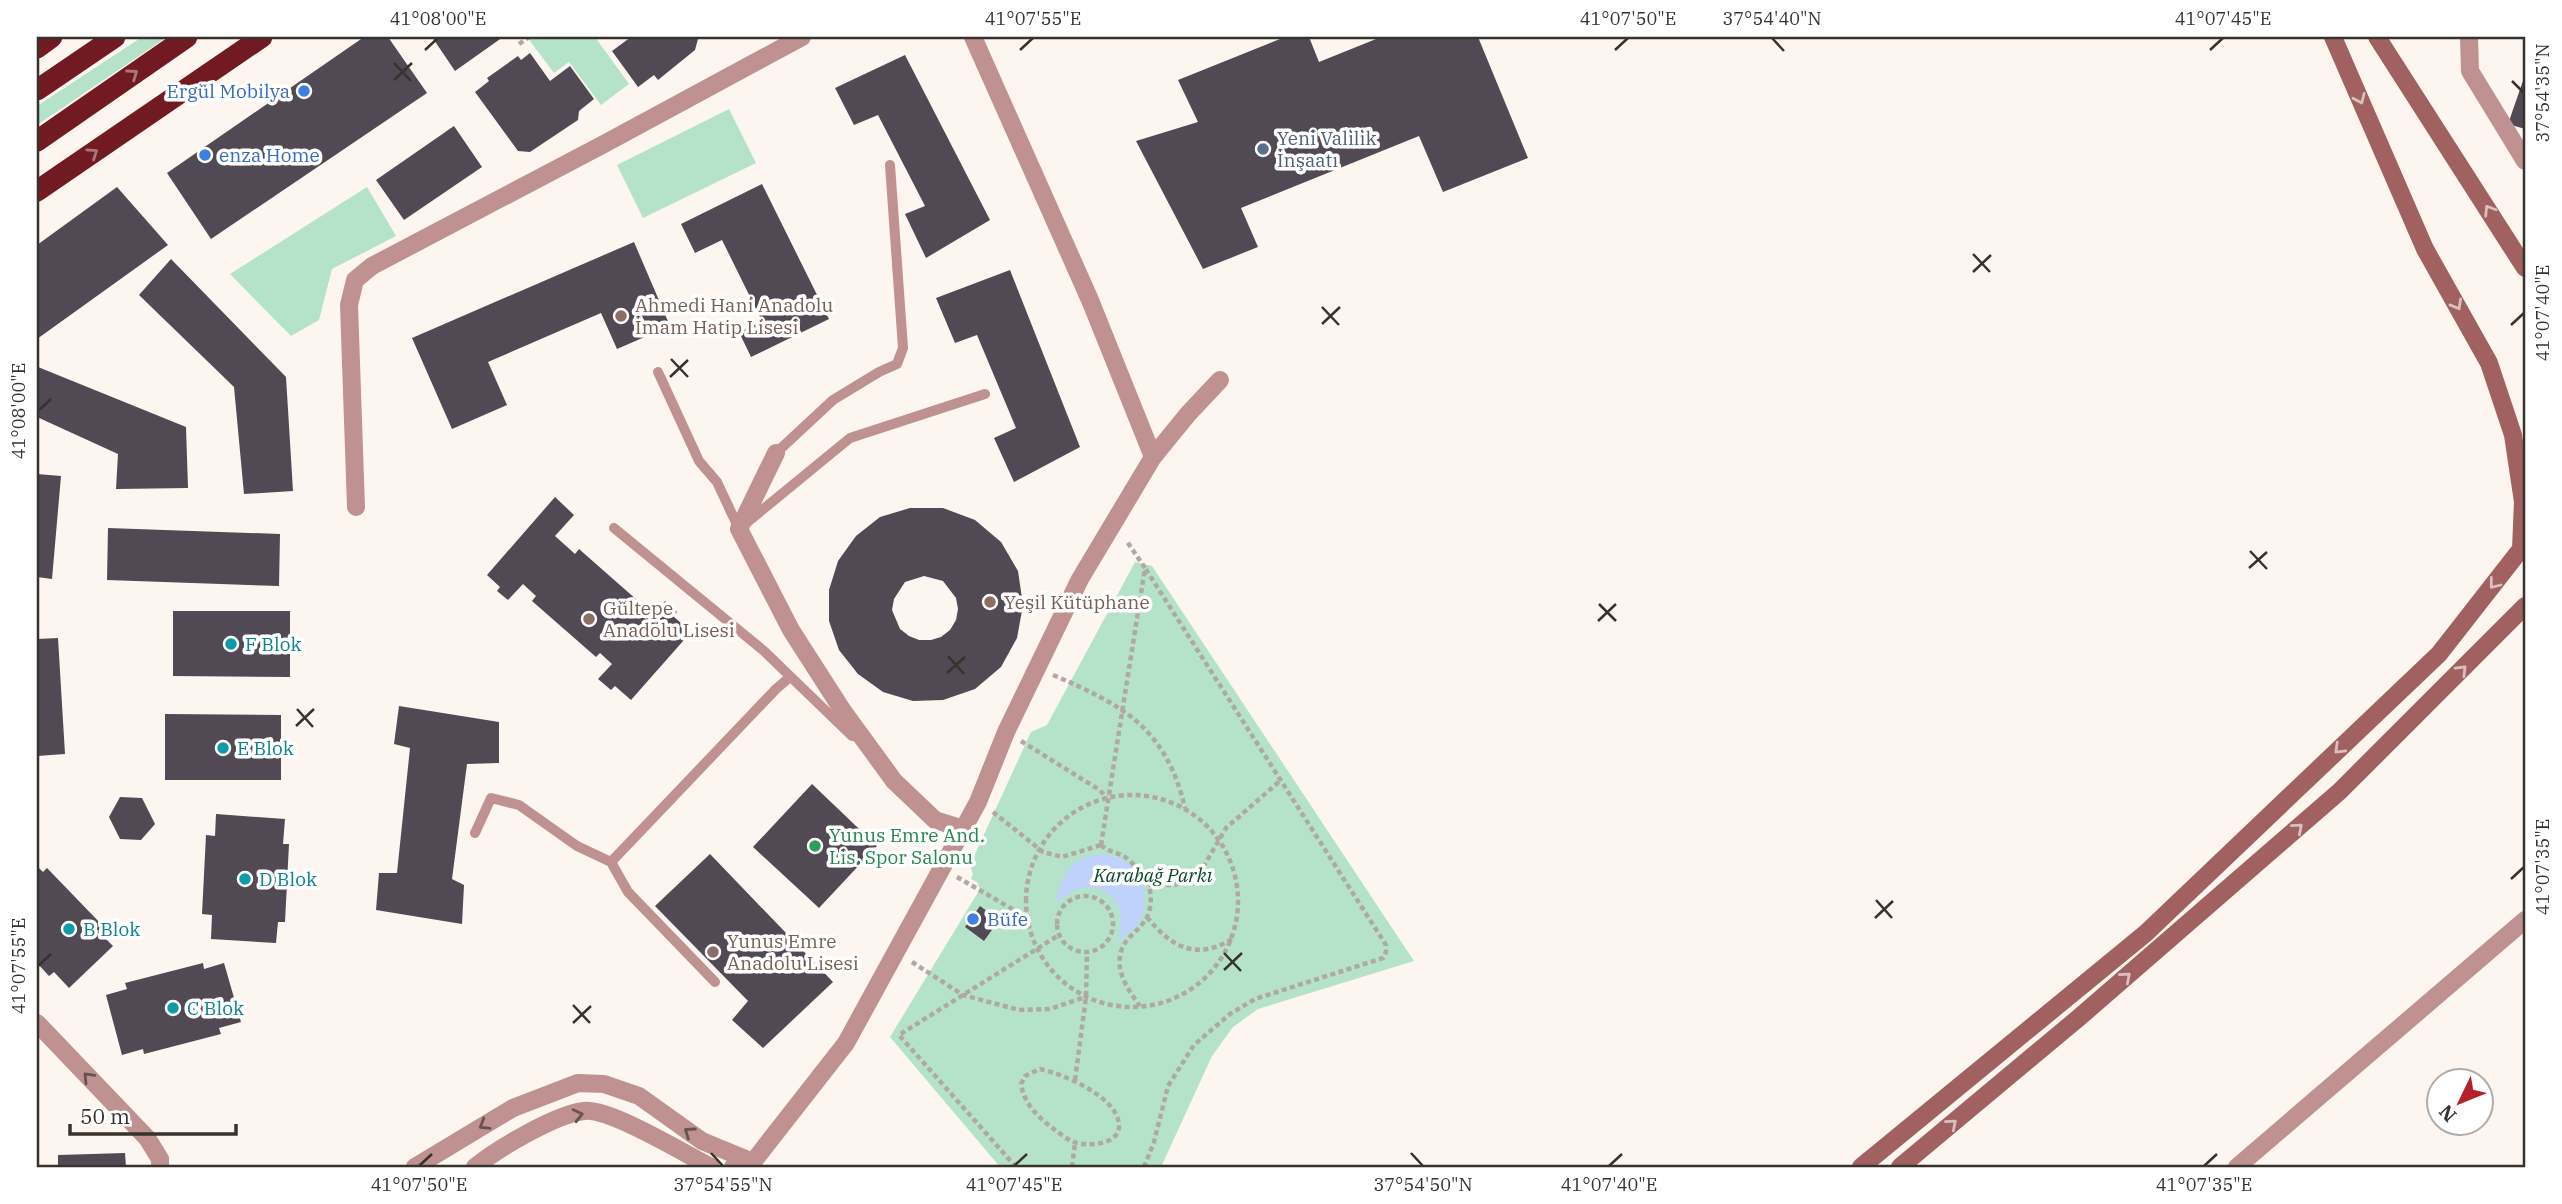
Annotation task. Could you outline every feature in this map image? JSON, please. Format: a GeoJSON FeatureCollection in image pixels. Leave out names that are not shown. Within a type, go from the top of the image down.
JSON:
{"type":"FeatureCollection","features":[{"type":"Feature","properties":{"kind":"highway"},"geometry":{"type":"LineString","coordinates":[[37,48],[52,37]]}},
{"type":"Feature","properties":{"kind":"highway"},"geometry":{"type":"LineString","coordinates":[[37,90],[115,37]]}},
{"type":"Feature","properties":{"kind":"highway"},"geometry":{"type":"LineString","coordinates":[[37,141],[187,37]]}},
{"type":"Feature","properties":{"kind":"highway"},"geometry":{"type":"LineString","coordinates":[[37,191],[262,37]]}},
{"type":"Feature","properties":{"kind":"street"},"geometry":{"type":"LineString","coordinates":[[356,507],[349,305],[355,280],[372,266],[802,37]]}},
{"type":"Feature","properties":{"kind":"street"},"geometry":{"type":"LineString","coordinates":[[973,37],[1090,300],[1153,457]]}},
{"type":"Feature","properties":{"kind":"street"},"geometry":{"type":"LineString","coordinates":[[1861,1167],[2146,933],[2439,654],[2521,549],[2523,502],[2513,435],[2489,363],[2425,249],[2333,37]]}},
{"type":"Feature","properties":{"kind":"street"},"geometry":{"type":"LineString","coordinates":[[2377,37],[2525,268]]}},
{"type":"Feature","properties":{"kind":"street"},"geometry":{"type":"LineString","coordinates":[[2469,37],[2470,71],[2525,161]]}},
{"type":"Feature","properties":{"kind":"street"},"geometry":{"type":"LineString","coordinates":[[733,1167],[753,1165],[846,1043],[978,802],[1006,732],[1080,579],[1153,457],[1220,380]]}},
{"type":"Feature","properties":{"kind":"street"},"geometry":{"type":"LineString","coordinates":[[776,453],[739,528],[791,630],[843,711],[894,781],[935,820],[964,829]]}},
{"type":"Feature","properties":{"kind":"street"},"geometry":{"type":"LineString","coordinates":[[1900,1167],[2082,1015],[2340,791],[2525,607]]}},
{"type":"Feature","properties":{"kind":"street"},"geometry":{"type":"LineString","coordinates":[[2237,1167],[2525,920]]}},
{"type":"Feature","properties":{"kind":"street"},"geometry":{"type":"LineString","coordinates":[[37,1023],[147,1138],[160,1159],[160,1167]]}},
{"type":"Feature","properties":{"kind":"street"},"geometry":{"type":"LineString","coordinates":[[415,1167],[513,1108],[578,1083],[604,1084],[639,1096],[702,1141],[753,1165]]}},
{"type":"Feature","properties":{"kind":"street"},"geometry":{"type":"LineString","coordinates":[[475,1167],[542,1126],[585,1111],[621,1120],[711,1167]]}},
{"type":"Feature","properties":{"kind":"lane"},"geometry":{"type":"LineString","coordinates":[[776,453],[833,400],[897,364],[903,348],[890,165]]}},
{"type":"Feature","properties":{"kind":"lane"},"geometry":{"type":"LineString","coordinates":[[658,372],[699,461],[717,482],[739,528],[850,438],[985,394]]}},
{"type":"Feature","properties":{"kind":"lane"},"geometry":{"type":"LineString","coordinates":[[614,528],[764,651],[836,719],[894,781]]}},
{"type":"Feature","properties":{"kind":"lane"},"geometry":{"type":"LineString","coordinates":[[611,862],[790,677]]}},
{"type":"Feature","properties":{"kind":"lane"},"geometry":{"type":"LineString","coordinates":[[475,834],[491,797],[519,805],[577,846],[611,862],[628,892],[715,982]]}},
{"type":"Feature","properties":{"kind":"path"},"geometry":{"type":"LineString","coordinates":[[519,44],[529,37]]}},
{"type":"Feature","properties":{"kind":"path"},"geometry":{"type":"LineString","coordinates":[[1114,523],[1386,945],[1383,958],[1255,999],[1230,1014],[1194,1045],[1168,1086],[1154,1142],[1144,1167]]}},
{"type":"Feature","properties":{"kind":"path"},"geometry":{"type":"LineString","coordinates":[[1101,845],[1144,568]]}},
{"type":"Feature","properties":{"kind":"path"},"geometry":{"type":"LineString","coordinates":[[1037,668],[1122,708],[1145,728],[1163,752],[1178,781],[1185,809]]}},
{"type":"Feature","properties":{"kind":"path"},"geometry":{"type":"LineString","coordinates":[[1006,732],[1098,789],[1107,798]]}},
{"type":"Feature","properties":{"kind":"path"},"geometry":{"type":"LineString","coordinates":[[1149,885],[1175,885],[1191,878],[1205,864],[1226,828],[1281,780]]}},
{"type":"Feature","properties":{"kind":"path"},"geometry":{"type":"LineString","coordinates":[[1128,793],[1164,798],[1185,809],[1196,814],[1220,839],[1235,870],[1240,905],[1233,939],[1215,969],[1189,992],[1172,1001],[1123,1007],[1086,997],[1060,980],[1036,950],[1026,917],[1027,881],[1039,847],[1062,820],[1093,801],[1128,793]]}},
{"type":"Feature","properties":{"kind":"path"},"geometry":{"type":"LineString","coordinates":[[978,802],[1043,852],[1062,857],[1101,845]]}},
{"type":"Feature","properties":{"kind":"path"},"geometry":{"type":"LineString","coordinates":[[1101,845],[1125,857],[1149,885],[1151,898],[1146,916],[1125,942],[1120,962],[1128,989],[1140,1006]]}},
{"type":"Feature","properties":{"kind":"path"},"geometry":{"type":"LineString","coordinates":[[943,869],[1026,917]]}},
{"type":"Feature","properties":{"kind":"path"},"geometry":{"type":"LineString","coordinates":[[1079,897],[1097,899],[1110,911],[1114,920],[1113,929],[1104,946],[1087,953],[1069,948],[1059,935],[1057,923],[1063,906],[1079,897]]}},
{"type":"Feature","properties":{"kind":"path"},"geometry":{"type":"LineString","coordinates":[[1146,916],[1168,940],[1179,946],[1207,949],[1233,939]]}},
{"type":"Feature","properties":{"kind":"path"},"geometry":{"type":"LineString","coordinates":[[1016,1167],[899,1035],[1059,935]]}},
{"type":"Feature","properties":{"kind":"path"},"geometry":{"type":"LineString","coordinates":[[895,950],[963,995],[1018,1010],[1049,1009],[1086,997]]}},
{"type":"Feature","properties":{"kind":"path"},"geometry":{"type":"LineString","coordinates":[[1075,1080],[1086,997],[1087,953]]}},
{"type":"Feature","properties":{"kind":"path"},"geometry":{"type":"LineString","coordinates":[[1040,1069],[1059,1073],[1097,1094],[1114,1112],[1119,1130],[1114,1137],[1094,1145],[1075,1143],[1045,1122],[1028,1105],[1021,1084],[1025,1076],[1040,1069]]}},
{"type":"Feature","properties":{"kind":"path"},"geometry":{"type":"LineString","coordinates":[[1072,1167],[1075,1143]]}},
{"type":"Feature","properties":{"kind":"green space"},"geometry":{"type":"Polygon","coordinates":[[[142,37],[167,37],[37,125],[37,106],[142,37]]]}},
{"type":"Feature","properties":{"kind":"green space"},"geometry":{"type":"Polygon","coordinates":[[[527,37],[595,37],[629,84],[601,105],[569,62],[554,73],[527,37]]]}},
{"type":"Feature","properties":{"kind":"green space"},"geometry":{"type":"Polygon","coordinates":[[[729,109],[756,163],[643,218],[617,165],[729,109]]]}},
{"type":"Feature","properties":{"kind":"green space"},"geometry":{"type":"Polygon","coordinates":[[[367,187],[396,236],[332,269],[319,320],[291,336],[230,274],[367,187]]]}},
{"type":"Feature","properties":{"kind":"green space","name":"Karabağ Parkı"},"geometry":{"type":"Polygon","coordinates":[[[1135,562],[1152,566],[1414,961],[1258,1009],[1233,1027],[1212,1056],[1161,1167],[1000,1167],[890,1037],[980,889],[977,882],[971,879],[973,874],[970,865],[1031,732],[1047,725],[1135,562]]]}},
{"type":"Feature","properties":{"kind":"water"},"geometry":{"type":"Polygon","coordinates":[[[1105,854],[1132,867],[1144,889],[1143,914],[1135,927],[1119,941],[1120,912],[1115,901],[1106,892],[1094,887],[1081,888],[1056,902],[1062,882],[1071,867],[1084,858],[1105,854]]]}},
{"type":"Feature","properties":{"kind":"building"},"geometry":{"type":"Polygon","coordinates":[[[364,37],[388,37],[427,93],[211,239],[167,173],[364,37]]]}},
{"type":"Feature","properties":{"kind":"building"},"geometry":{"type":"Polygon","coordinates":[[[432,37],[503,37],[455,71],[432,37]]]}},
{"type":"Feature","properties":{"kind":"building"},"geometry":{"type":"Polygon","coordinates":[[[631,37],[704,37],[698,39],[695,50],[658,80],[654,75],[638,87],[612,51],[631,37]]]}},
{"type":"Feature","properties":{"kind":"building","name":"Yeni Valilik İnşaatı"},"geometry":{"type":"Polygon","coordinates":[[[1285,37],[1309,37],[1319,62],[1381,37],[1478,37],[1528,158],[1443,192],[1419,136],[1241,208],[1258,247],[1203,269],[1136,141],[1198,122],[1178,80],[1285,37]]]}},
{"type":"Feature","properties":{"kind":"building"},"geometry":{"type":"Polygon","coordinates":[[[530,53],[550,81],[570,66],[594,99],[579,111],[578,120],[530,152],[518,151],[475,92],[489,81],[487,78],[518,56],[521,60],[530,53]]]}},
{"type":"Feature","properties":{"kind":"building"},"geometry":{"type":"Polygon","coordinates":[[[905,55],[990,220],[926,258],[905,214],[925,206],[878,115],[854,125],[835,88],[905,55]]]}},
{"type":"Feature","properties":{"kind":"building"},"geometry":{"type":"Polygon","coordinates":[[[2525,75],[2525,129],[2508,124],[2525,75]]]}},
{"type":"Feature","properties":{"kind":"building"},"geometry":{"type":"Polygon","coordinates":[[[454,126],[482,167],[404,220],[376,180],[454,126]]]}},
{"type":"Feature","properties":{"kind":"building"},"geometry":{"type":"Polygon","coordinates":[[[762,184],[829,319],[751,357],[739,332],[762,321],[722,240],[695,253],[681,224],[762,184]]]}},
{"type":"Feature","properties":{"kind":"building"},"geometry":{"type":"Polygon","coordinates":[[[117,187],[168,245],[37,339],[37,245],[117,187]]]}},
{"type":"Feature","properties":{"kind":"building"},"geometry":{"type":"Polygon","coordinates":[[[634,242],[670,326],[617,349],[601,313],[488,362],[507,405],[452,429],[412,338],[634,242]]]}},
{"type":"Feature","properties":{"kind":"building"},"geometry":{"type":"Polygon","coordinates":[[[171,259],[286,377],[293,491],[244,494],[234,387],[139,295],[171,259]]]}},
{"type":"Feature","properties":{"kind":"building"},"geometry":{"type":"Polygon","coordinates":[[[1010,270],[1080,447],[1014,482],[994,438],[1016,428],[977,335],[955,343],[936,298],[1010,270]]]}},
{"type":"Feature","properties":{"kind":"building"},"geometry":{"type":"Polygon","coordinates":[[[38,367],[186,427],[188,488],[116,489],[118,454],[37,417],[38,367]]]}},
{"type":"Feature","properties":{"kind":"building"},"geometry":{"type":"Polygon","coordinates":[[[37,474],[61,476],[52,579],[37,577],[37,474]]]}},
{"type":"Feature","properties":{"kind":"building"},"geometry":{"type":"Polygon","coordinates":[[[555,497],[574,515],[555,536],[575,554],[579,549],[654,615],[665,601],[677,612],[673,616],[691,632],[631,700],[615,686],[611,690],[598,679],[612,664],[600,653],[596,657],[532,601],[536,596],[523,584],[508,600],[497,591],[500,587],[487,575],[555,497]]]}},
{"type":"Feature","properties":{"kind":"building","name":"Yeşil Kütüphane"},"geometry":{"type":"Polygon","coordinates":[[[910,508],[943,508],[975,520],[1001,542],[1018,571],[1023,605],[1017,638],[1001,667],[975,689],[943,700],[913,701],[883,692],[858,674],[839,650],[829,621],[829,590],[838,561],[856,536],[880,517],[910,508]],[[924,576],[905,582],[894,599],[892,610],[900,629],[909,636],[919,640],[931,640],[950,630],[958,609],[956,598],[943,581],[924,576]]]}},
{"type":"Feature","properties":{"kind":"building"},"geometry":{"type":"Polygon","coordinates":[[[108,528],[280,534],[279,586],[107,580],[108,528]]]}},
{"type":"Feature","properties":{"kind":"building","name":"F Blok"},"geometry":{"type":"Polygon","coordinates":[[[173,611],[290,611],[290,677],[173,676],[173,611]]]}},
{"type":"Feature","properties":{"kind":"building"},"geometry":{"type":"Polygon","coordinates":[[[58,638],[65,754],[37,756],[37,639],[58,638]]]}},
{"type":"Feature","properties":{"kind":"building"},"geometry":{"type":"Polygon","coordinates":[[[399,706],[499,722],[499,763],[467,764],[452,879],[464,885],[462,924],[376,910],[379,873],[397,873],[410,748],[394,744],[399,706]]]}},
{"type":"Feature","properties":{"kind":"building","name":"E Blok"},"geometry":{"type":"Polygon","coordinates":[[[165,714],[281,715],[281,780],[165,780],[165,714]]]}},
{"type":"Feature","properties":{"kind":"building","name":"Yunus Emre And. Lis. Spor Salonu"},"geometry":{"type":"Polygon","coordinates":[[[812,784],[877,846],[819,908],[753,847],[812,784]]]}},
{"type":"Feature","properties":{"kind":"building"},"geometry":{"type":"Polygon","coordinates":[[[120,797],[142,798],[155,824],[141,840],[120,839],[109,817],[120,797]]]}},
{"type":"Feature","properties":{"kind":"building","name":"D Blok"},"geometry":{"type":"Polygon","coordinates":[[[216,814],[285,819],[283,844],[289,844],[285,922],[278,922],[276,943],[211,939],[212,915],[202,914],[206,835],[215,836],[216,814]]]}},
{"type":"Feature","properties":{"kind":"building"},"geometry":{"type":"Polygon","coordinates":[[[710,854],[833,982],[763,1048],[732,1020],[748,1001],[655,906],[710,854]]]}},
{"type":"Feature","properties":{"kind":"building","name":"B Blok"},"geometry":{"type":"Polygon","coordinates":[[[37,866],[43,872],[47,868],[103,926],[98,931],[113,946],[69,988],[54,972],[49,976],[37,963],[37,866]]]}},
{"type":"Feature","properties":{"kind":"building"},"geometry":{"type":"Polygon","coordinates":[[[980,906],[999,920],[984,941],[965,927],[980,906]]]}},
{"type":"Feature","properties":{"kind":"building","name":"C Blok"},"geometry":{"type":"Polygon","coordinates":[[[203,963],[204,969],[224,963],[241,1022],[219,1028],[221,1034],[144,1054],[143,1049],[122,1055],[106,995],[127,989],[125,983],[203,963]]]}},
{"type":"Feature","properties":{"kind":"building"},"geometry":{"type":"Polygon","coordinates":[[[125,1153],[126,1167],[58,1167],[58,1155],[125,1153]]]}},
{"type":"Feature","properties":{"kind":"place","name":"Ergül Mobilya"},"geometry":{"type":"Point","coordinates":[304,91]}},
{"type":"Feature","properties":{"kind":"place","name":"Yeni Valilik İnşaatı"},"geometry":{"type":"Point","coordinates":[1263,149]}},
{"type":"Feature","properties":{"kind":"place","name":"enza Home"},"geometry":{"type":"Point","coordinates":[205,155]}},
{"type":"Feature","properties":{"kind":"place","name":"Ahmedi Hani Anadolu İmam Hatip Lisesi"},"geometry":{"type":"Point","coordinates":[621,316]}},
{"type":"Feature","properties":{"kind":"place","name":"Yeşil Kütüphane"},"geometry":{"type":"Point","coordinates":[990,602]}},
{"type":"Feature","properties":{"kind":"place","name":"Gültepe Anadolu Lisesi"},"geometry":{"type":"Point","coordinates":[589,619]}},
{"type":"Feature","properties":{"kind":"place","name":"F Blok"},"geometry":{"type":"Point","coordinates":[231,644]}},
{"type":"Feature","properties":{"kind":"place","name":"E Blok"},"geometry":{"type":"Point","coordinates":[223,748]}},
{"type":"Feature","properties":{"kind":"place","name":"Yunus Emre And. Lis. Spor Salonu"},"geometry":{"type":"Point","coordinates":[815,846]}},
{"type":"Feature","properties":{"kind":"place","name":"D Blok"},"geometry":{"type":"Point","coordinates":[245,879]}},
{"type":"Feature","properties":{"kind":"place","name":"Büfe"},"geometry":{"type":"Point","coordinates":[973,919]}},
{"type":"Feature","properties":{"kind":"place","name":"B Blok"},"geometry":{"type":"Point","coordinates":[69,929]}},
{"type":"Feature","properties":{"kind":"place","name":"Yunus Emre Anadolu Lisesi"},"geometry":{"type":"Point","coordinates":[713,952]}},
{"type":"Feature","properties":{"kind":"place","name":"C Blok"},"geometry":{"type":"Point","coordinates":[173,1008]}}]}
